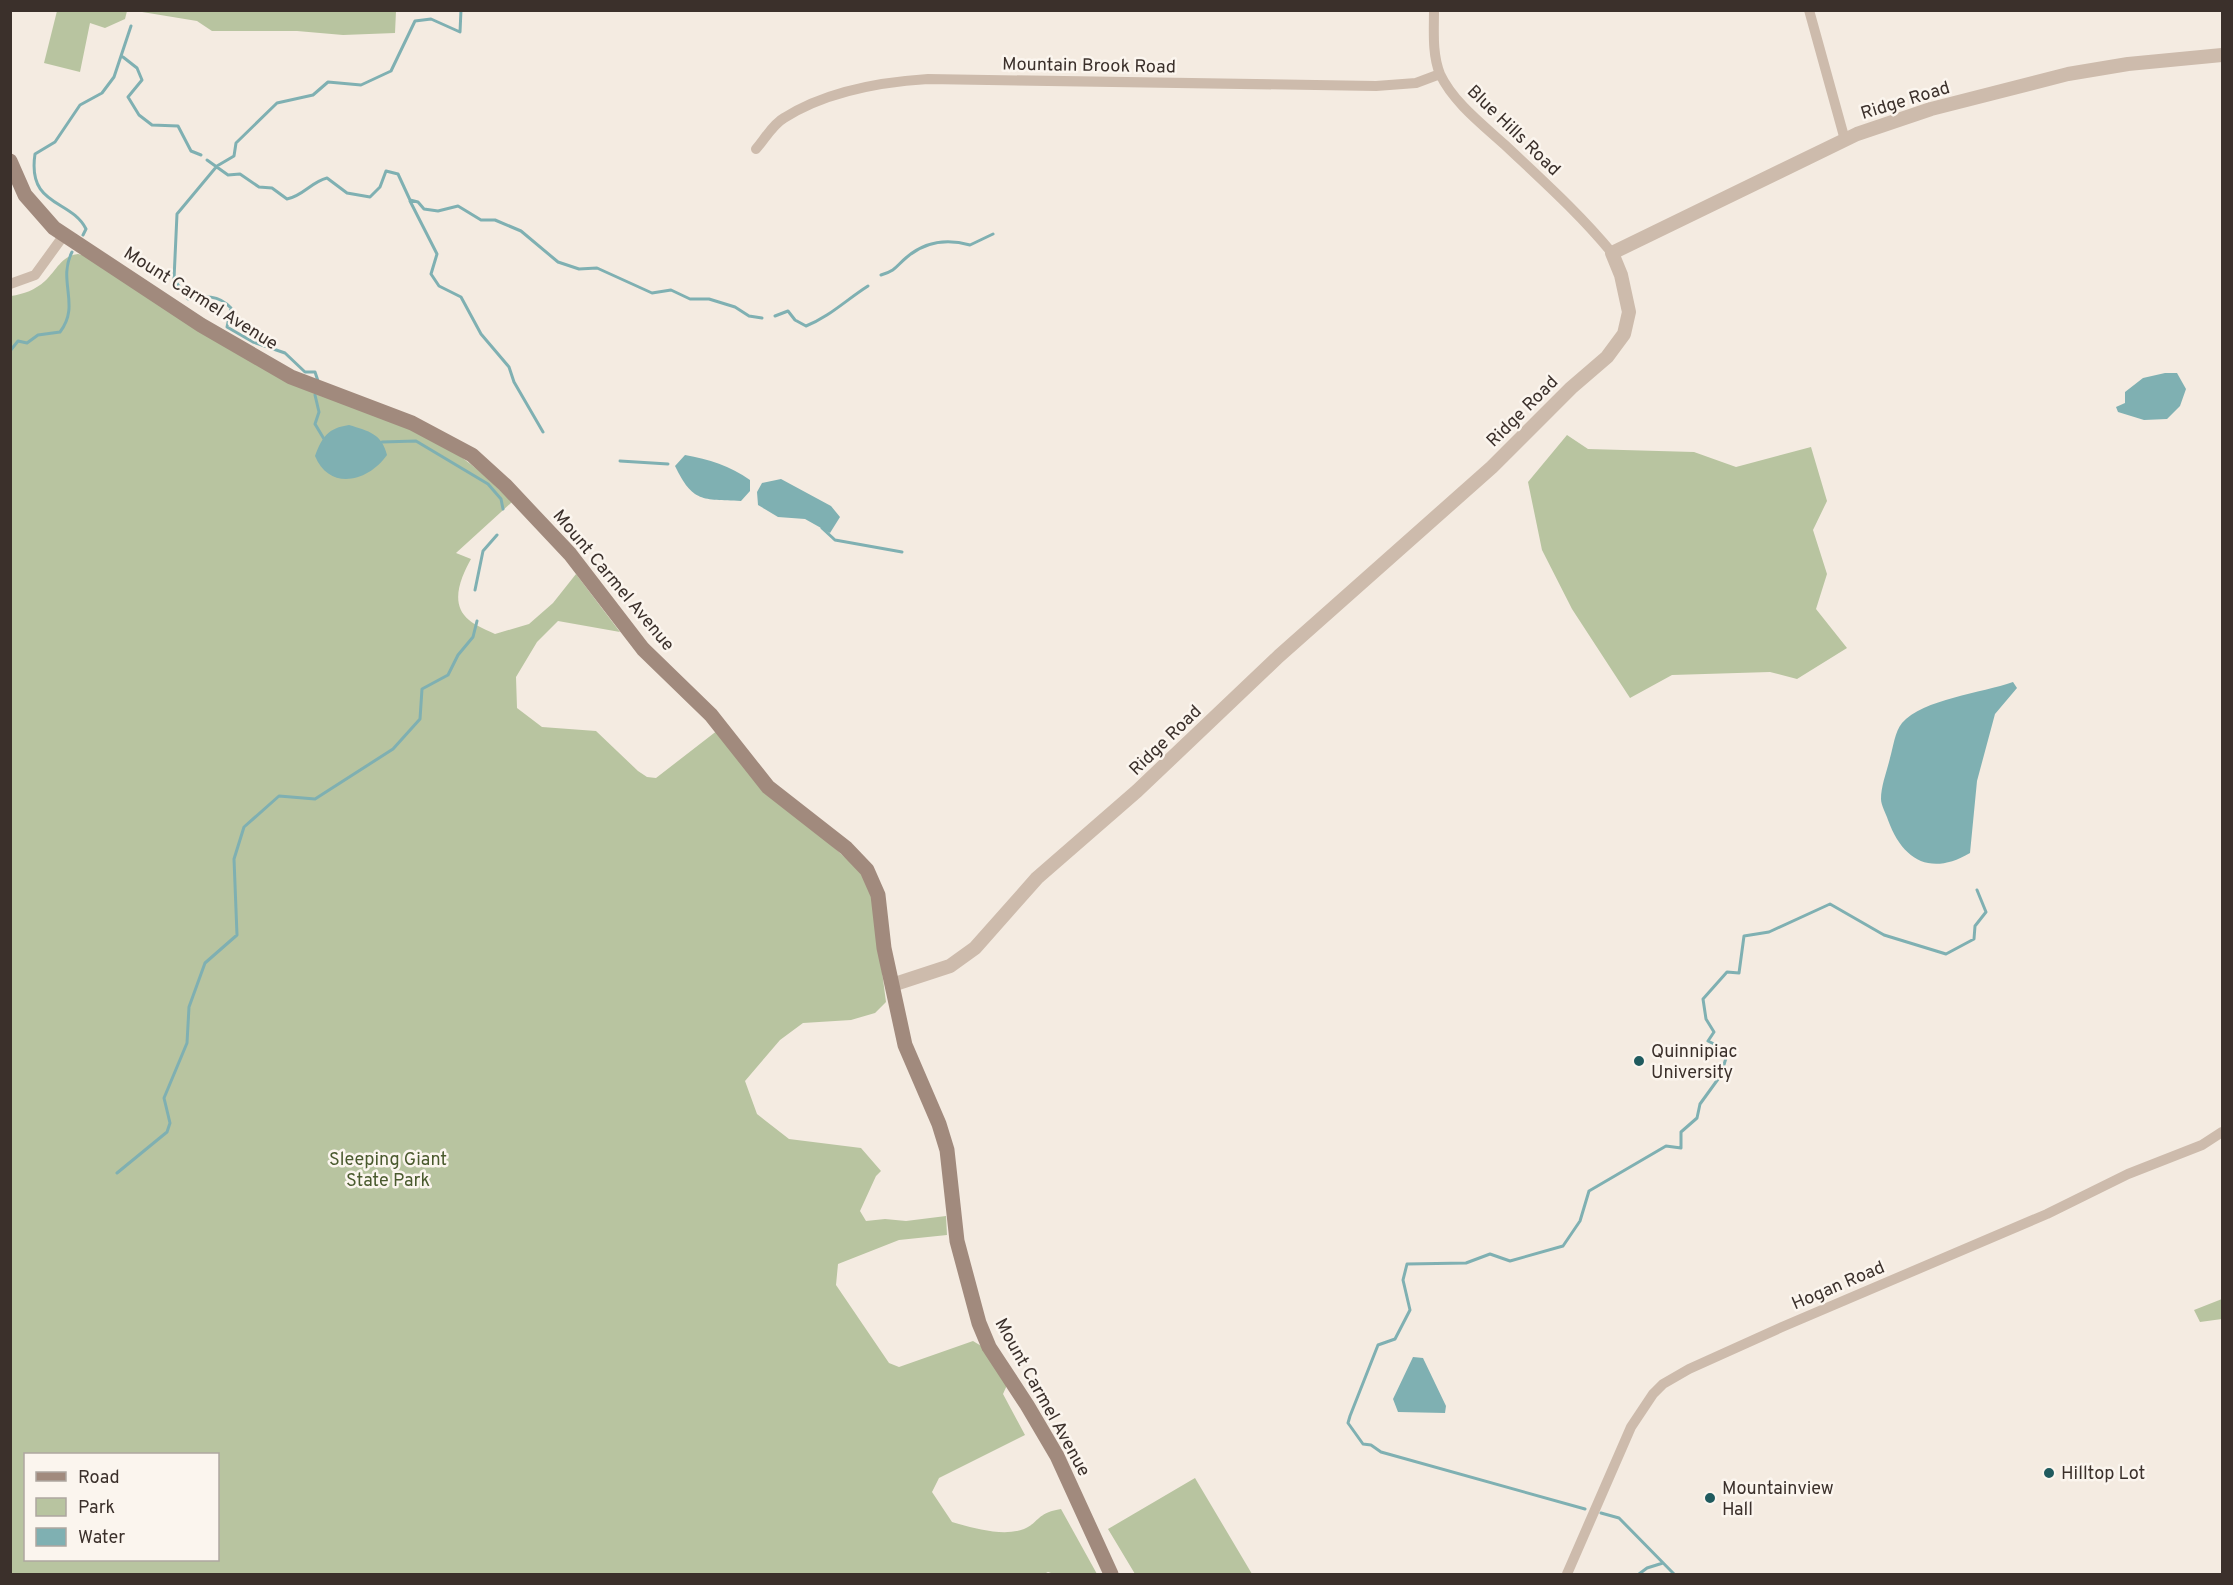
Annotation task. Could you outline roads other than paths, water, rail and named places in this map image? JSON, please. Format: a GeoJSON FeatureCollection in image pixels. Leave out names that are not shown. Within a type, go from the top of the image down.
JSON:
{"type":"FeatureCollection","features":[{"type":"Feature","properties":{"kind":"main road","name":"Mount Carmel Avenue"},"geometry":{"type":"LineString","coordinates":[[10,161],[25,195],[37,211],[64,235],[201,325],[291,377],[434,433],[463,449],[488,469],[574,559],[643,649],[711,715],[768,787],[846,848],[867,870],[878,895],[904,1045],[944,1136],[959,1252],[983,1335],[1043,1430],[1111,1575]]}},
{"type":"Feature","properties":{"kind":"street","name":"Blue Hills Road"},"geometry":{"type":"LineString","coordinates":[[1434,10],[1434,40],[1440,74],[1472,114],[1559,197],[1612,253]]}},
{"type":"Feature","properties":{"kind":"street"},"geometry":{"type":"LineString","coordinates":[[1809,10],[1845,140]]}},
{"type":"Feature","properties":{"kind":"street","name":"Ridge Road"},"geometry":{"type":"LineString","coordinates":[[892,985],[950,966],[975,948],[1037,878],[1137,791],[1285,651],[1492,467],[1564,395],[1607,357],[1624,334],[1629,312],[1621,275],[1612,253],[1845,140],[1931,109],[2068,74],[2128,64],[2223,55]]}},
{"type":"Feature","properties":{"kind":"street","name":"Mountain Brook Road"},"geometry":{"type":"LineString","coordinates":[[756,149],[782,119],[854,90],[893,81],[928,79],[1376,86],[1416,83],[1440,74]]}},
{"type":"Feature","properties":{"kind":"street"},"geometry":{"type":"LineString","coordinates":[[10,284],[35,275],[64,235]]}},
{"type":"Feature","properties":{"kind":"street","name":"Hogan Road"},"geometry":{"type":"LineString","coordinates":[[1568,1575],[1631,1427],[1653,1394],[1668,1381],[1782,1327],[2047,1214],[2149,1164],[2196,1148],[2223,1132]]}},
{"type":"Feature","properties":{"kind":"water"},"geometry":{"type":"Polygon","coordinates":[[[2177,373],[2186,389],[2180,406],[2167,419],[2144,420],[2118,412],[2116,407],[2125,403],[2125,392],[2143,378],[2177,373]]]}},
{"type":"Feature","properties":{"kind":"water"},"geometry":{"type":"Polygon","coordinates":[[[349,425],[374,434],[382,442],[387,455],[370,471],[350,479],[330,475],[315,456],[327,434],[336,428],[349,425]]]}},
{"type":"Feature","properties":{"kind":"water"},"geometry":{"type":"Polygon","coordinates":[[[685,455],[711,461],[735,471],[750,480],[750,491],[741,501],[700,497],[687,487],[675,466],[685,455]]]}},
{"type":"Feature","properties":{"kind":"water"},"geometry":{"type":"Polygon","coordinates":[[[781,479],[831,506],[840,517],[830,533],[805,519],[778,517],[758,505],[757,492],[762,483],[781,479]]]}},
{"type":"Feature","properties":{"kind":"water"},"geometry":{"type":"Polygon","coordinates":[[[2013,682],[2017,688],[1995,714],[1977,781],[1970,853],[1943,863],[1931,863],[1910,855],[1894,834],[1881,801],[1894,740],[1900,726],[1912,715],[1938,702],[2013,682]]]}},
{"type":"Feature","properties":{"kind":"water"},"geometry":{"type":"Polygon","coordinates":[[[1413,1357],[1423,1358],[1446,1406],[1445,1413],[1398,1412],[1393,1399],[1413,1357]]]}},
{"type":"Feature","properties":{"kind":"waterway"},"geometry":{"type":"LineString","coordinates":[[318,381],[315,372],[305,372],[285,353],[253,342],[227,327],[231,308],[226,303],[216,298],[188,299],[174,279],[177,214],[217,166],[234,156],[236,143],[277,103],[313,95],[328,82],[361,85],[391,71],[415,21],[431,19],[460,32],[461,10]]}},
{"type":"Feature","properties":{"kind":"waterway"},"geometry":{"type":"LineString","coordinates":[[83,235],[86,229],[79,219],[52,200],[37,184],[34,171],[35,154],[55,142],[80,105],[102,93],[114,77],[131,26]]}},
{"type":"Feature","properties":{"kind":"waterway"},"geometry":{"type":"LineString","coordinates":[[123,57],[137,68],[142,80],[128,97],[139,115],[152,125],[178,126],[191,151],[201,155]]}},
{"type":"Feature","properties":{"kind":"waterway"},"geometry":{"type":"LineString","coordinates":[[207,160],[228,175],[240,174],[259,187],[272,188],[287,199],[327,178],[347,193],[370,197],[380,187],[386,171],[398,174],[410,200],[418,202],[424,209],[438,211],[458,206],[481,220],[495,220],[521,231],[558,262],[579,269],[597,268],[652,293],[671,290],[690,299],[709,299],[735,307],[749,316],[762,318]]}},
{"type":"Feature","properties":{"kind":"waterway"},"geometry":{"type":"LineString","coordinates":[[410,201],[437,254],[431,274],[439,286],[461,297],[481,334],[509,367],[514,382],[543,432]]}},
{"type":"Feature","properties":{"kind":"waterway"},"geometry":{"type":"LineString","coordinates":[[881,275],[893,269],[914,252],[929,245],[945,242],[970,245],[993,234]]}},
{"type":"Feature","properties":{"kind":"waterway"},"geometry":{"type":"LineString","coordinates":[[10,351],[18,341],[27,343],[38,335],[60,332],[69,312],[67,273],[72,252]]}},
{"type":"Feature","properties":{"kind":"waterway"},"geometry":{"type":"LineString","coordinates":[[775,316],[788,311],[795,320],[806,326],[830,313],[868,286]]}},
{"type":"Feature","properties":{"kind":"waterway"},"geometry":{"type":"LineString","coordinates":[[315,395],[319,412],[315,424],[324,439]]}},
{"type":"Feature","properties":{"kind":"waterway"},"geometry":{"type":"LineString","coordinates":[[382,442],[416,441],[488,484],[501,499],[503,509]]}},
{"type":"Feature","properties":{"kind":"waterway"},"geometry":{"type":"LineString","coordinates":[[620,461],[668,464]]}},
{"type":"Feature","properties":{"kind":"waterway"},"geometry":{"type":"LineString","coordinates":[[822,528],[835,540],[902,552]]}},
{"type":"Feature","properties":{"kind":"waterway"},"geometry":{"type":"LineString","coordinates":[[475,590],[483,551],[497,535]]}},
{"type":"Feature","properties":{"kind":"waterway"},"geometry":{"type":"LineString","coordinates":[[117,1173],[167,1132],[170,1123],[164,1098],[187,1043],[189,1007],[205,963],[237,935],[234,859],[244,827],[279,796],[315,799],[393,749],[420,719],[422,689],[448,675],[458,655],[473,637],[477,621]]}},
{"type":"Feature","properties":{"kind":"waterway"},"geometry":{"type":"LineString","coordinates":[[1585,1509],[1381,1452],[1371,1445],[1363,1444],[1348,1423],[1378,1345],[1395,1339],[1410,1310],[1403,1280],[1407,1264],[1466,1263],[1490,1254],[1510,1261],[1563,1246],[1580,1221],[1589,1191],[1666,1146],[1681,1148],[1681,1132],[1697,1118],[1700,1104],[1721,1075],[1728,1051],[1708,1041],[1714,1032],[1706,1019],[1703,999],[1727,972],[1739,973],[1744,936],[1769,932],[1830,904],[1884,935],[1946,954],[1974,939],[1975,926],[1986,912],[1977,890]]}},
{"type":"Feature","properties":{"kind":"waterway"},"geometry":{"type":"LineString","coordinates":[[1601,1513],[1619,1518],[1674,1574]]}},
{"type":"Feature","properties":{"kind":"waterway"},"geometry":{"type":"LineString","coordinates":[[1639,1574],[1647,1568],[1663,1563]]}},
{"type":"Feature","properties":{"kind":"place","name":"Quinnipiac University"},"geometry":{"type":"Point","coordinates":[1639,1061]}},
{"type":"Feature","properties":{"kind":"place","name":"Hilltop Lot"},"geometry":{"type":"Point","coordinates":[2049,1473]}},
{"type":"Feature","properties":{"kind":"place","name":"Mountainview Hall"},"geometry":{"type":"Point","coordinates":[1710,1498]}},
{"type":"Feature","properties":{"kind":"park label","name":"Sleeping Giant State Park"},"geometry":{"type":"Point","coordinates":[388,1169]}}]}
